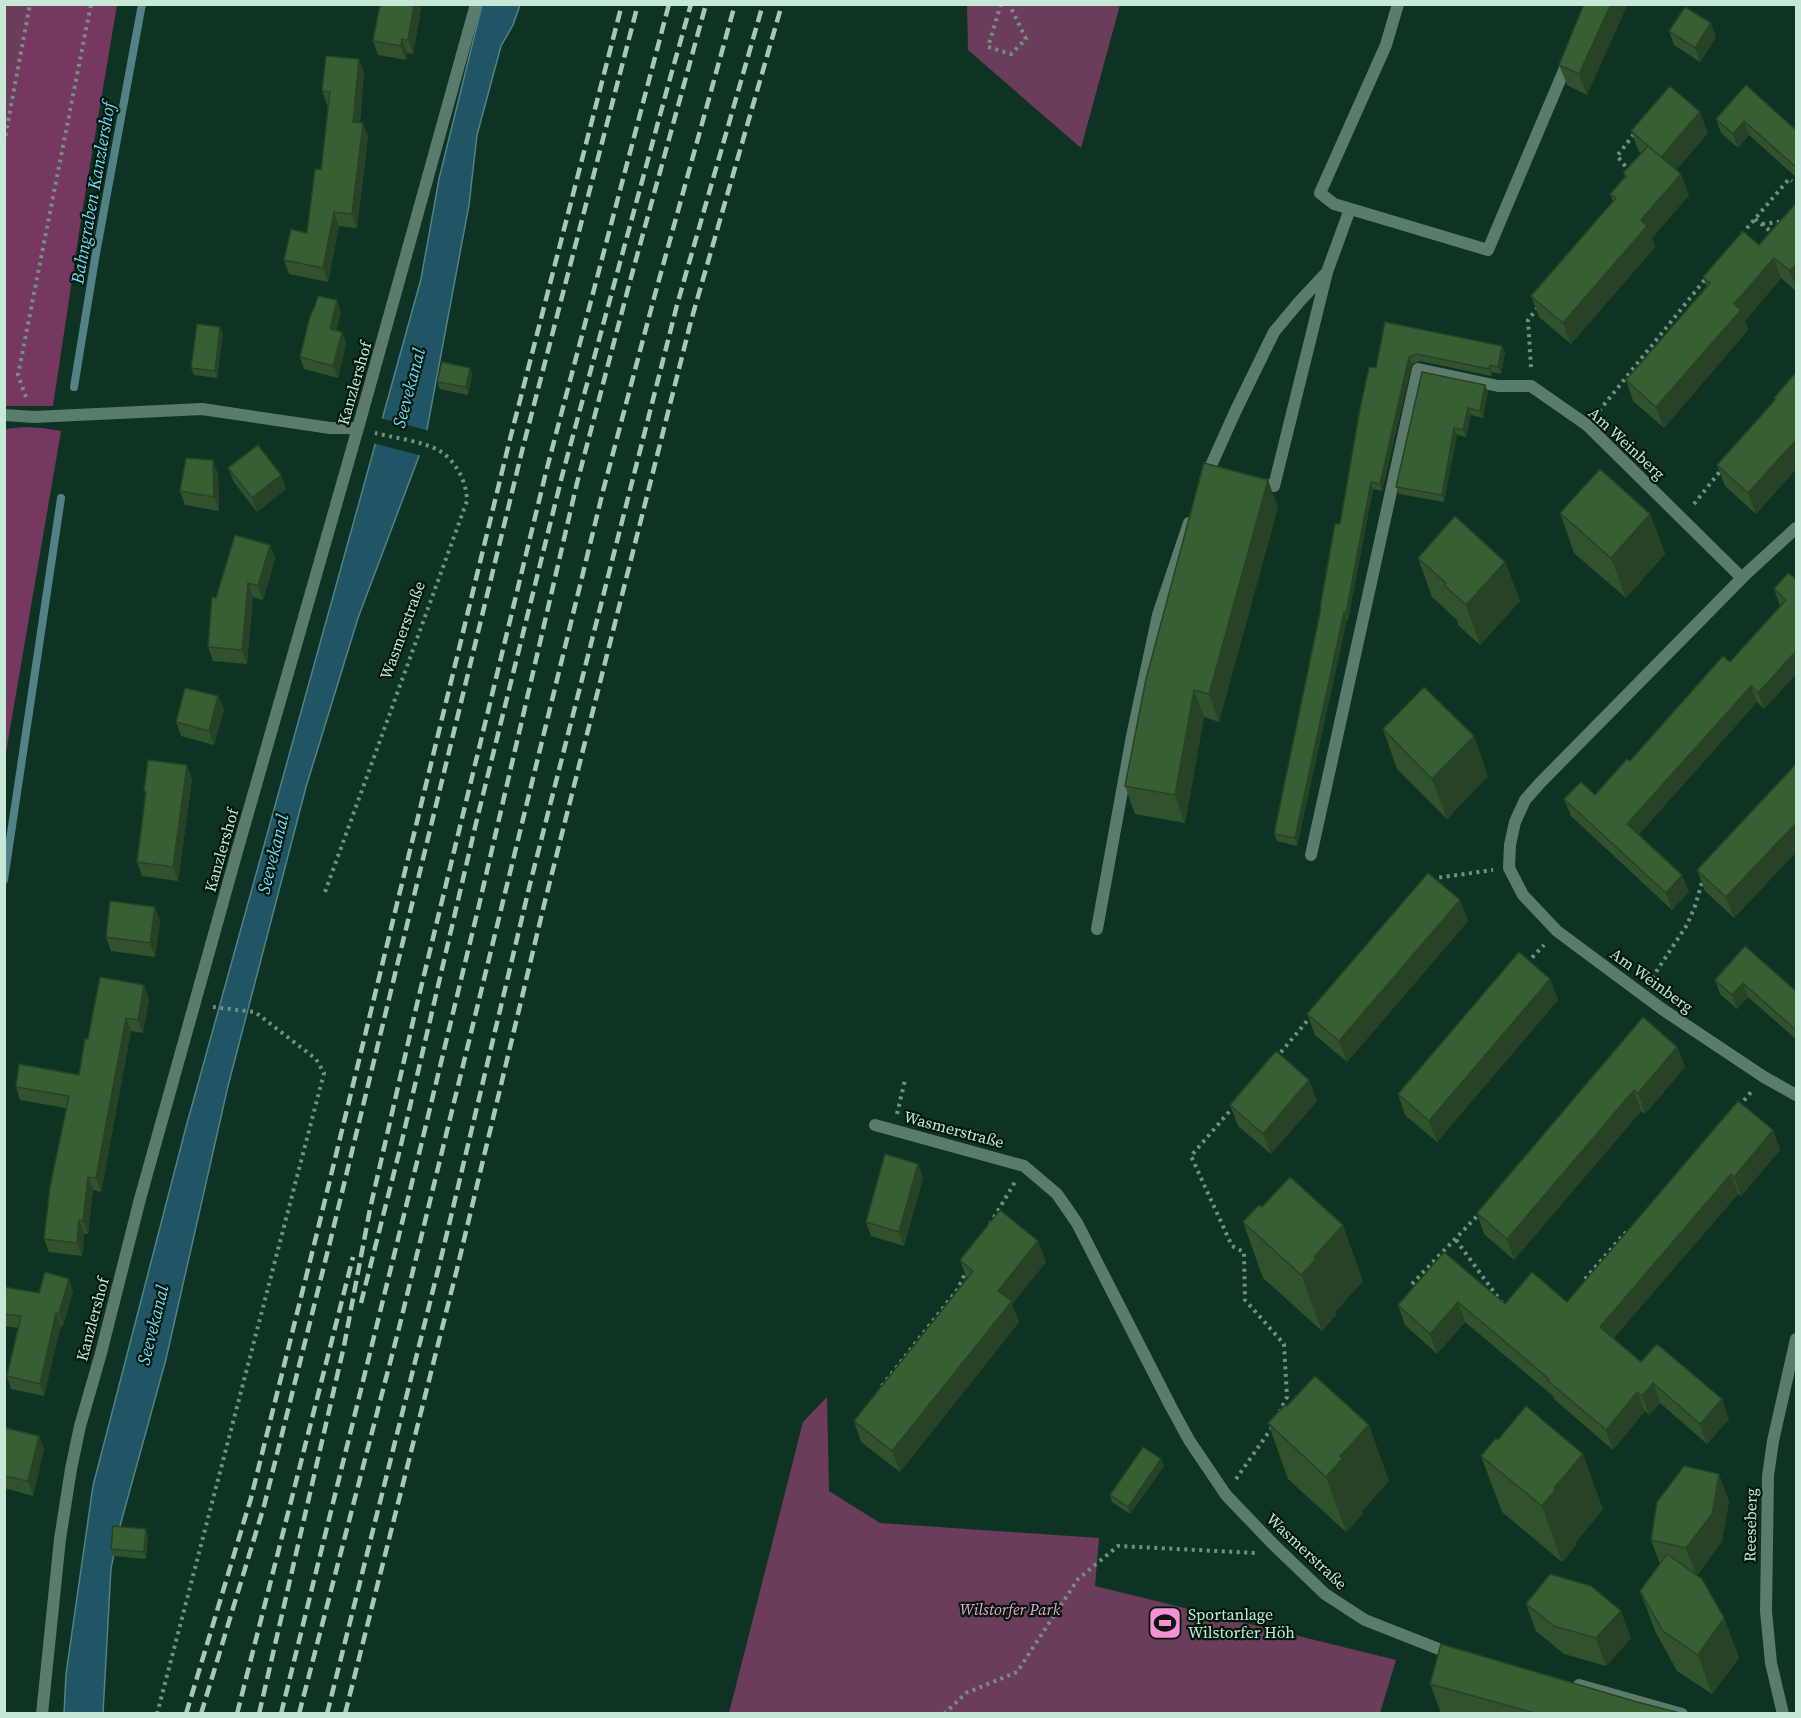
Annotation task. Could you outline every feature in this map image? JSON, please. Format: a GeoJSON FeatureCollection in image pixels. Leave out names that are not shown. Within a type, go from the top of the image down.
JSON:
{"type":"FeatureCollection","features":[{"type":"Feature","properties":{"kind":"street","name":"Kanzlershof"},"geometry":{"type":"LineString","coordinates":[[42,1713],[60,1539],[80,1426],[228,882],[476,4]]}},
{"type":"Feature","properties":{"kind":"street"},"geometry":{"type":"LineString","coordinates":[[1398,4],[1386,45],[1320,193],[1335,204],[1488,250],[1574,47]]}},
{"type":"Feature","properties":{"kind":"street"},"geometry":{"type":"LineString","coordinates":[[1245,482],[1274,486],[1327,272],[1350,209]]}},
{"type":"Feature","properties":{"kind":"street"},"geometry":{"type":"LineString","coordinates":[[1202,486],[1274,332],[1327,272]]}},
{"type":"Feature","properties":{"kind":"street"},"geometry":{"type":"LineString","coordinates":[[1311,855],[1418,369],[1498,386],[1532,386]]}},
{"type":"Feature","properties":{"kind":"street","name":"Am Weinberg"},"geometry":{"type":"LineString","coordinates":[[1532,386],[1587,425],[1742,578]]}},
{"type":"Feature","properties":{"kind":"street"},"geometry":{"type":"LineString","coordinates":[[4,415],[34,417],[202,410],[330,428],[358,428]]}},
{"type":"Feature","properties":{"kind":"street"},"geometry":{"type":"LineString","coordinates":[[1097,929],[1132,736],[1158,615],[1194,507]]}},
{"type":"Feature","properties":{"kind":"street"},"geometry":{"type":"LineString","coordinates":[[1509,868],[1510,845],[1515,822],[1525,800],[1742,578],[1797,528]]}},
{"type":"Feature","properties":{"kind":"street","name":"Am Weinberg"},"geometry":{"type":"LineString","coordinates":[[1509,868],[1523,895],[1557,931],[1641,994],[1764,1077],[1797,1095]]}},
{"type":"Feature","properties":{"kind":"street","name":"Wasmerstraße"},"geometry":{"type":"LineString","coordinates":[[875,1125],[1024,1166],[1057,1194],[1077,1222],[1189,1440],[1226,1495],[1325,1594],[1365,1620],[1465,1657]]}},
{"type":"Feature","properties":{"kind":"street","name":"Reeseberg"},"geometry":{"type":"LineString","coordinates":[[1783,1713],[1771,1662],[1766,1611],[1768,1476],[1773,1441],[1797,1339]]}},
{"type":"Feature","properties":{"kind":"street"},"geometry":{"type":"LineString","coordinates":[[1566,1682],[1682,1713]]}},
{"type":"Feature","properties":{"kind":"path"},"geometry":{"type":"LineString","coordinates":[[4,142],[30,4]]}},
{"type":"Feature","properties":{"kind":"path"},"geometry":{"type":"LineString","coordinates":[[18,375],[91,4]]}},
{"type":"Feature","properties":{"kind":"path"},"geometry":{"type":"LineString","coordinates":[[1001,4],[988,46],[1011,54],[1026,39],[1009,4]]}},
{"type":"Feature","properties":{"kind":"path"},"geometry":{"type":"LineString","coordinates":[[1633,176],[1617,156],[1639,128]]}},
{"type":"Feature","properties":{"kind":"path"},"geometry":{"type":"LineString","coordinates":[[1740,237],[1789,179],[1792,181]]}},
{"type":"Feature","properties":{"kind":"path"},"geometry":{"type":"LineString","coordinates":[[1755,219],[1778,237]]}},
{"type":"Feature","properties":{"kind":"path"},"geometry":{"type":"LineString","coordinates":[[1762,224],[1785,221]]}},
{"type":"Feature","properties":{"kind":"path"},"geometry":{"type":"LineString","coordinates":[[1587,425],[1711,272]]}},
{"type":"Feature","properties":{"kind":"path"},"geometry":{"type":"LineString","coordinates":[[1532,386],[1528,320],[1542,302]]}},
{"type":"Feature","properties":{"kind":"path","name":"Wasmerstraße"},"geometry":{"type":"LineString","coordinates":[[325,892],[467,501],[466,488],[449,458],[433,448],[373,432]]}},
{"type":"Feature","properties":{"kind":"path"},"geometry":{"type":"LineString","coordinates":[[1682,518],[1725,466]]}},
{"type":"Feature","properties":{"kind":"path"},"geometry":{"type":"LineString","coordinates":[[1428,886],[1436,878],[1509,868]]}},
{"type":"Feature","properties":{"kind":"path"},"geometry":{"type":"LineString","coordinates":[[1641,994],[1687,925],[1701,882],[1706,874]]}},
{"type":"Feature","properties":{"kind":"path"},"geometry":{"type":"LineString","coordinates":[[1526,965],[1557,931]]}},
{"type":"Feature","properties":{"kind":"path"},"geometry":{"type":"LineString","coordinates":[[157,1713],[324,1079],[324,1073],[316,1059],[255,1012],[211,1007]]}},
{"type":"Feature","properties":{"kind":"path"},"geometry":{"type":"LineString","coordinates":[[1273,1061],[1318,1009]]}},
{"type":"Feature","properties":{"kind":"path"},"geometry":{"type":"LineString","coordinates":[[1733,1112],[1764,1077]]}},
{"type":"Feature","properties":{"kind":"path"},"geometry":{"type":"LineString","coordinates":[[897,1115],[905,1080]]}},
{"type":"Feature","properties":{"kind":"path"},"geometry":{"type":"LineString","coordinates":[[1226,1495],[1272,1426],[1287,1397],[1284,1344],[1245,1300],[1244,1252],[1232,1246],[1191,1156],[1236,1104]]}},
{"type":"Feature","properties":{"kind":"path"},"geometry":{"type":"LineString","coordinates":[[986,1232],[1024,1166]]}},
{"type":"Feature","properties":{"kind":"path"},"geometry":{"type":"LineString","coordinates":[[1413,1284],[1488,1205]]}},
{"type":"Feature","properties":{"kind":"path"},"geometry":{"type":"LineString","coordinates":[[1585,1279],[1632,1226]]}},
{"type":"Feature","properties":{"kind":"path"},"geometry":{"type":"LineString","coordinates":[[1456,1240],[1503,1305]]}},
{"type":"Feature","properties":{"kind":"path"},"geometry":{"type":"LineString","coordinates":[[878,1391],[958,1289],[967,1270]]}},
{"type":"Feature","properties":{"kind":"path"},"geometry":{"type":"LineString","coordinates":[[944,1713],[966,1693],[1017,1672],[1078,1580],[1118,1546],[1255,1554],[1272,1543]]}},
{"type":"Feature","properties":{"kind":"green space"},"geometry":{"type":"Polygon","coordinates":[[[4,5],[30,5],[4,143],[4,5]]]}},
{"type":"Feature","properties":{"kind":"green space"},"geometry":{"type":"Polygon","coordinates":[[[967,5],[1120,5],[1081,148],[968,50],[967,5]]]}},
{"type":"Feature","properties":{"kind":"green space","name":"Wilstorfer Park"},"geometry":{"type":"Polygon","coordinates":[[[827,1397],[829,1491],[880,1523],[1099,1538],[1095,1586],[1396,1660],[1380,1713],[729,1713],[803,1422],[827,1397]]]}},
{"type":"Feature","properties":{"kind":"shaded area"},"geometry":{"type":"Polygon","coordinates":[[[26,5],[117,5],[53,406],[5,406],[5,125],[26,5]]]}},
{"type":"Feature","properties":{"kind":"shaded area"},"geometry":{"type":"Polygon","coordinates":[[[25,427],[61,431],[5,758],[5,429],[25,427]]]}},
{"type":"Feature","properties":{"kind":"water","name":"Seevekanal"},"geometry":{"type":"Polygon","coordinates":[[[482,5],[520,5],[513,25],[501,46],[477,135],[469,205],[425,440],[358,618],[306,787],[228,1086],[166,1359],[120,1526],[111,1568],[103,1713],[64,1714],[66,1674],[93,1486],[186,1127],[421,279],[439,179],[482,5]]]}},
{"type":"Feature","properties":{"kind":"pier"},"geometry":{"type":"Polygon","coordinates":[[[380,418],[430,431],[422,456],[373,443],[380,418]]]}},
{"type":"Feature","properties":{"kind":"building"},"geometry":{"type":"Polygon","coordinates":[[[380,4],[414,4],[408,40],[402,39],[401,46],[373,41],[380,4]]]}},
{"type":"Feature","properties":{"kind":"building"},"geometry":{"type":"Polygon","coordinates":[[[1584,4],[1611,4],[1579,74],[1559,65],[1584,4]]]}},
{"type":"Feature","properties":{"kind":"building"},"geometry":{"type":"Polygon","coordinates":[[[1685,7],[1711,23],[1695,48],[1669,31],[1685,7]]]}},
{"type":"Feature","properties":{"kind":"building"},"geometry":{"type":"Polygon","coordinates":[[[326,56],[359,59],[353,122],[363,123],[352,214],[334,212],[323,268],[284,260],[291,229],[307,233],[315,169],[321,170],[330,92],[322,91],[326,56]]]}},
{"type":"Feature","properties":{"kind":"building"},"geometry":{"type":"Polygon","coordinates":[[[1746,85],[1797,131],[1797,168],[1744,121],[1733,134],[1716,119],[1746,85]]]}},
{"type":"Feature","properties":{"kind":"building"},"geometry":{"type":"Polygon","coordinates":[[[1670,86],[1700,112],[1661,157],[1631,131],[1670,86]]]}},
{"type":"Feature","properties":{"kind":"building"},"geometry":{"type":"Polygon","coordinates":[[[1648,146],[1681,174],[1641,220],[1647,226],[1563,323],[1531,296],[1616,198],[1610,194],[1626,176],[1623,173],[1648,146]]]}},
{"type":"Feature","properties":{"kind":"building"},"geometry":{"type":"Polygon","coordinates":[[[1797,202],[1797,263],[1790,271],[1774,258],[1734,304],[1741,310],[1656,407],[1626,380],[1710,283],[1703,277],[1743,231],[1759,245],[1797,202]]]}},
{"type":"Feature","properties":{"kind":"building"},"geometry":{"type":"Polygon","coordinates":[[[318,296],[337,300],[330,329],[342,332],[333,366],[300,357],[310,316],[318,296]]]}},
{"type":"Feature","properties":{"kind":"building"},"geometry":{"type":"Polygon","coordinates":[[[1385,322],[1502,346],[1498,367],[1490,365],[1489,369],[1417,354],[1409,357],[1380,484],[1371,482],[1346,613],[1344,612],[1295,838],[1274,834],[1321,608],[1335,524],[1340,524],[1369,367],[1376,368],[1385,322]]]}},
{"type":"Feature","properties":{"kind":"building"},"geometry":{"type":"Polygon","coordinates":[[[197,324],[220,327],[215,371],[191,368],[197,324]]]}},
{"type":"Feature","properties":{"kind":"building"},"geometry":{"type":"Polygon","coordinates":[[[442,362],[470,368],[466,387],[437,382],[442,362]]]}},
{"type":"Feature","properties":{"kind":"building"},"geometry":{"type":"Polygon","coordinates":[[[1797,371],[1797,439],[1748,493],[1717,465],[1776,399],[1774,398],[1797,371]]]}},
{"type":"Feature","properties":{"kind":"building"},"geometry":{"type":"Polygon","coordinates":[[[1422,372],[1485,385],[1480,411],[1468,408],[1463,430],[1454,428],[1442,495],[1396,487],[1422,372]]]}},
{"type":"Feature","properties":{"kind":"building"},"geometry":{"type":"Polygon","coordinates":[[[258,445],[281,475],[252,498],[228,468],[258,445]]]}},
{"type":"Feature","properties":{"kind":"building"},"geometry":{"type":"Polygon","coordinates":[[[186,458],[213,460],[214,497],[180,491],[186,458]]]}},
{"type":"Feature","properties":{"kind":"building"},"geometry":{"type":"Polygon","coordinates":[[[1204,463],[1268,480],[1209,694],[1194,690],[1175,795],[1125,786],[1146,679],[1204,463]]]}},
{"type":"Feature","properties":{"kind":"building"},"geometry":{"type":"Polygon","coordinates":[[[1600,469],[1650,514],[1611,558],[1560,513],[1600,469]]]}},
{"type":"Feature","properties":{"kind":"building"},"geometry":{"type":"Polygon","coordinates":[[[1455,516],[1505,562],[1466,605],[1418,558],[1455,516]]]}},
{"type":"Feature","properties":{"kind":"building"},"geometry":{"type":"Polygon","coordinates":[[[235,535],[270,545],[258,586],[248,583],[242,650],[208,647],[212,597],[216,598],[235,535]]]}},
{"type":"Feature","properties":{"kind":"building"},"geometry":{"type":"Polygon","coordinates":[[[1788,573],[1797,580],[1797,650],[1758,693],[1751,686],[1627,824],[1682,875],[1666,893],[1564,799],[1581,782],[1595,795],[1627,759],[1630,761],[1723,656],[1730,662],[1786,600],[1774,589],[1788,573]]]}},
{"type":"Feature","properties":{"kind":"building"},"geometry":{"type":"Polygon","coordinates":[[[1424,687],[1474,736],[1432,779],[1383,729],[1424,687]]]}},
{"type":"Feature","properties":{"kind":"building"},"geometry":{"type":"Polygon","coordinates":[[[185,688],[218,696],[209,731],[176,722],[185,688]]]}},
{"type":"Feature","properties":{"kind":"building"},"geometry":{"type":"Polygon","coordinates":[[[148,760],[187,765],[173,867],[137,862],[148,760]]]}},
{"type":"Feature","properties":{"kind":"building"},"geometry":{"type":"Polygon","coordinates":[[[1797,763],[1797,822],[1726,897],[1697,870],[1797,763]]]}},
{"type":"Feature","properties":{"kind":"building"},"geometry":{"type":"Polygon","coordinates":[[[1428,873],[1460,900],[1339,1041],[1307,1014],[1428,873]]]}},
{"type":"Feature","properties":{"kind":"building"},"geometry":{"type":"Polygon","coordinates":[[[110,901],[155,907],[150,943],[106,937],[110,901]]]}},
{"type":"Feature","properties":{"kind":"building"},"geometry":{"type":"Polygon","coordinates":[[[1745,946],[1797,992],[1797,1031],[1743,983],[1732,995],[1715,980],[1745,946]]]}},
{"type":"Feature","properties":{"kind":"building"},"geometry":{"type":"Polygon","coordinates":[[[1519,952],[1550,979],[1429,1121],[1398,1094],[1519,952]]]}},
{"type":"Feature","properties":{"kind":"building"},"geometry":{"type":"Polygon","coordinates":[[[100,977],[144,985],[138,1020],[126,1018],[96,1178],[88,1177],[83,1221],[79,1220],[77,1243],[44,1239],[50,1187],[69,1096],[16,1087],[19,1064],[79,1075],[100,977]]]}},
{"type":"Feature","properties":{"kind":"building"},"geometry":{"type":"Polygon","coordinates":[[[1643,1017],[1677,1047],[1638,1093],[1634,1090],[1507,1239],[1477,1213],[1643,1017]]]}},
{"type":"Feature","properties":{"kind":"building"},"geometry":{"type":"Polygon","coordinates":[[[1276,1051],[1309,1080],[1263,1134],[1230,1105],[1276,1051]]]}},
{"type":"Feature","properties":{"kind":"building"},"geometry":{"type":"Polygon","coordinates":[[[1738,1101],[1773,1130],[1734,1177],[1731,1174],[1600,1327],[1641,1362],[1657,1344],[1722,1399],[1700,1424],[1653,1383],[1642,1396],[1637,1392],[1606,1430],[1458,1302],[1430,1334],[1398,1305],[1444,1252],[1505,1304],[1532,1272],[1567,1302],[1738,1101]]]}},
{"type":"Feature","properties":{"kind":"building"},"geometry":{"type":"Polygon","coordinates":[[[885,1154],[918,1164],[899,1232],[866,1222],[885,1154]]]}},
{"type":"Feature","properties":{"kind":"building"},"geometry":{"type":"Polygon","coordinates":[[[1290,1177],[1343,1225],[1301,1275],[1243,1222],[1259,1205],[1262,1207],[1290,1177]]]}},
{"type":"Feature","properties":{"kind":"building"},"geometry":{"type":"Polygon","coordinates":[[[1000,1210],[1038,1241],[998,1291],[1012,1301],[892,1451],[854,1421],[973,1271],[960,1260],[1000,1210]]]}},
{"type":"Feature","properties":{"kind":"building"},"geometry":{"type":"Polygon","coordinates":[[[45,1272],[69,1279],[59,1313],[56,1313],[40,1384],[7,1376],[21,1316],[4,1314],[4,1287],[39,1293],[45,1272]]]}},
{"type":"Feature","properties":{"kind":"building"},"geometry":{"type":"Polygon","coordinates":[[[1315,1376],[1369,1425],[1340,1456],[1343,1458],[1326,1477],[1268,1423],[1315,1376]]]}},
{"type":"Feature","properties":{"kind":"building"},"geometry":{"type":"Polygon","coordinates":[[[1526,1406],[1583,1454],[1542,1506],[1481,1456],[1496,1438],[1498,1440],[1526,1406]]]}},
{"type":"Feature","properties":{"kind":"building"},"geometry":{"type":"Polygon","coordinates":[[[6,1428],[39,1436],[28,1481],[4,1476],[6,1428]]]}},
{"type":"Feature","properties":{"kind":"building"},"geometry":{"type":"Polygon","coordinates":[[[1143,1447],[1161,1459],[1128,1507],[1110,1495],[1143,1447]]]}},
{"type":"Feature","properties":{"kind":"building"},"geometry":{"type":"Polygon","coordinates":[[[1684,1466],[1719,1474],[1712,1514],[1686,1548],[1651,1540],[1657,1502],[1684,1466]]]}},
{"type":"Feature","properties":{"kind":"building"},"geometry":{"type":"Polygon","coordinates":[[[113,1526],[146,1529],[144,1552],[111,1549],[113,1526]]]}},
{"type":"Feature","properties":{"kind":"building"},"geometry":{"type":"Polygon","coordinates":[[[1667,1554],[1702,1579],[1724,1618],[1698,1655],[1663,1631],[1640,1591],[1667,1554]]]}},
{"type":"Feature","properties":{"kind":"building"},"geometry":{"type":"Polygon","coordinates":[[[1550,1574],[1591,1586],[1621,1611],[1596,1638],[1554,1626],[1526,1604],[1550,1574]]]}},
{"type":"Feature","properties":{"kind":"building"},"geometry":{"type":"Polygon","coordinates":[[[1441,1644],[1680,1713],[1535,1713],[1430,1684],[1441,1644]]]}},
{"type":"Feature","properties":{"kind":"waterway","name":"Bahngraben Kanzlershof"},"geometry":{"type":"LineString","coordinates":[[74,387],[142,4]]}},
{"type":"Feature","properties":{"kind":"waterway","name":"Bahngraben Kanzlershof"},"geometry":{"type":"LineString","coordinates":[[4,880],[61,498]]}},
{"type":"Feature","properties":{"kind":"railway"},"geometry":{"type":"LineString","coordinates":[[186,1714],[251,1498],[509,443],[622,4]]}},
{"type":"Feature","properties":{"kind":"railway"},"geometry":{"type":"LineString","coordinates":[[201,1714],[264,1506],[523,447],[638,4]]}},
{"type":"Feature","properties":{"kind":"railway"},"geometry":{"type":"LineString","coordinates":[[259,1714],[344,1346],[370,1209],[417,1004],[546,472],[669,4]]}},
{"type":"Feature","properties":{"kind":"railway"},"geometry":{"type":"LineString","coordinates":[[361,1303],[562,476],[691,4]]}},
{"type":"Feature","properties":{"kind":"railway"},"geometry":{"type":"LineString","coordinates":[[281,1714],[480,901],[577,483],[706,4]]}},
{"type":"Feature","properties":{"kind":"railway"},"geometry":{"type":"LineString","coordinates":[[299,1714],[399,1328],[603,491],[735,4]]}},
{"type":"Feature","properties":{"kind":"railway"},"geometry":{"type":"LineString","coordinates":[[327,1714],[443,1250],[530,884],[677,305],[763,4]]}},
{"type":"Feature","properties":{"kind":"railway"},"geometry":{"type":"LineString","coordinates":[[345,1714],[457,1269],[545,901],[691,321],[782,4]]}},
{"type":"Feature","properties":{"kind":"railway"},"geometry":{"type":"LineString","coordinates":[[237,1714],[353,1257]]}},
{"type":"Feature","properties":{"kind":"place","name":"Sportanlage Wilstorfer Höh"},"geometry":{"type":"Point","coordinates":[1165,1623]}}]}
